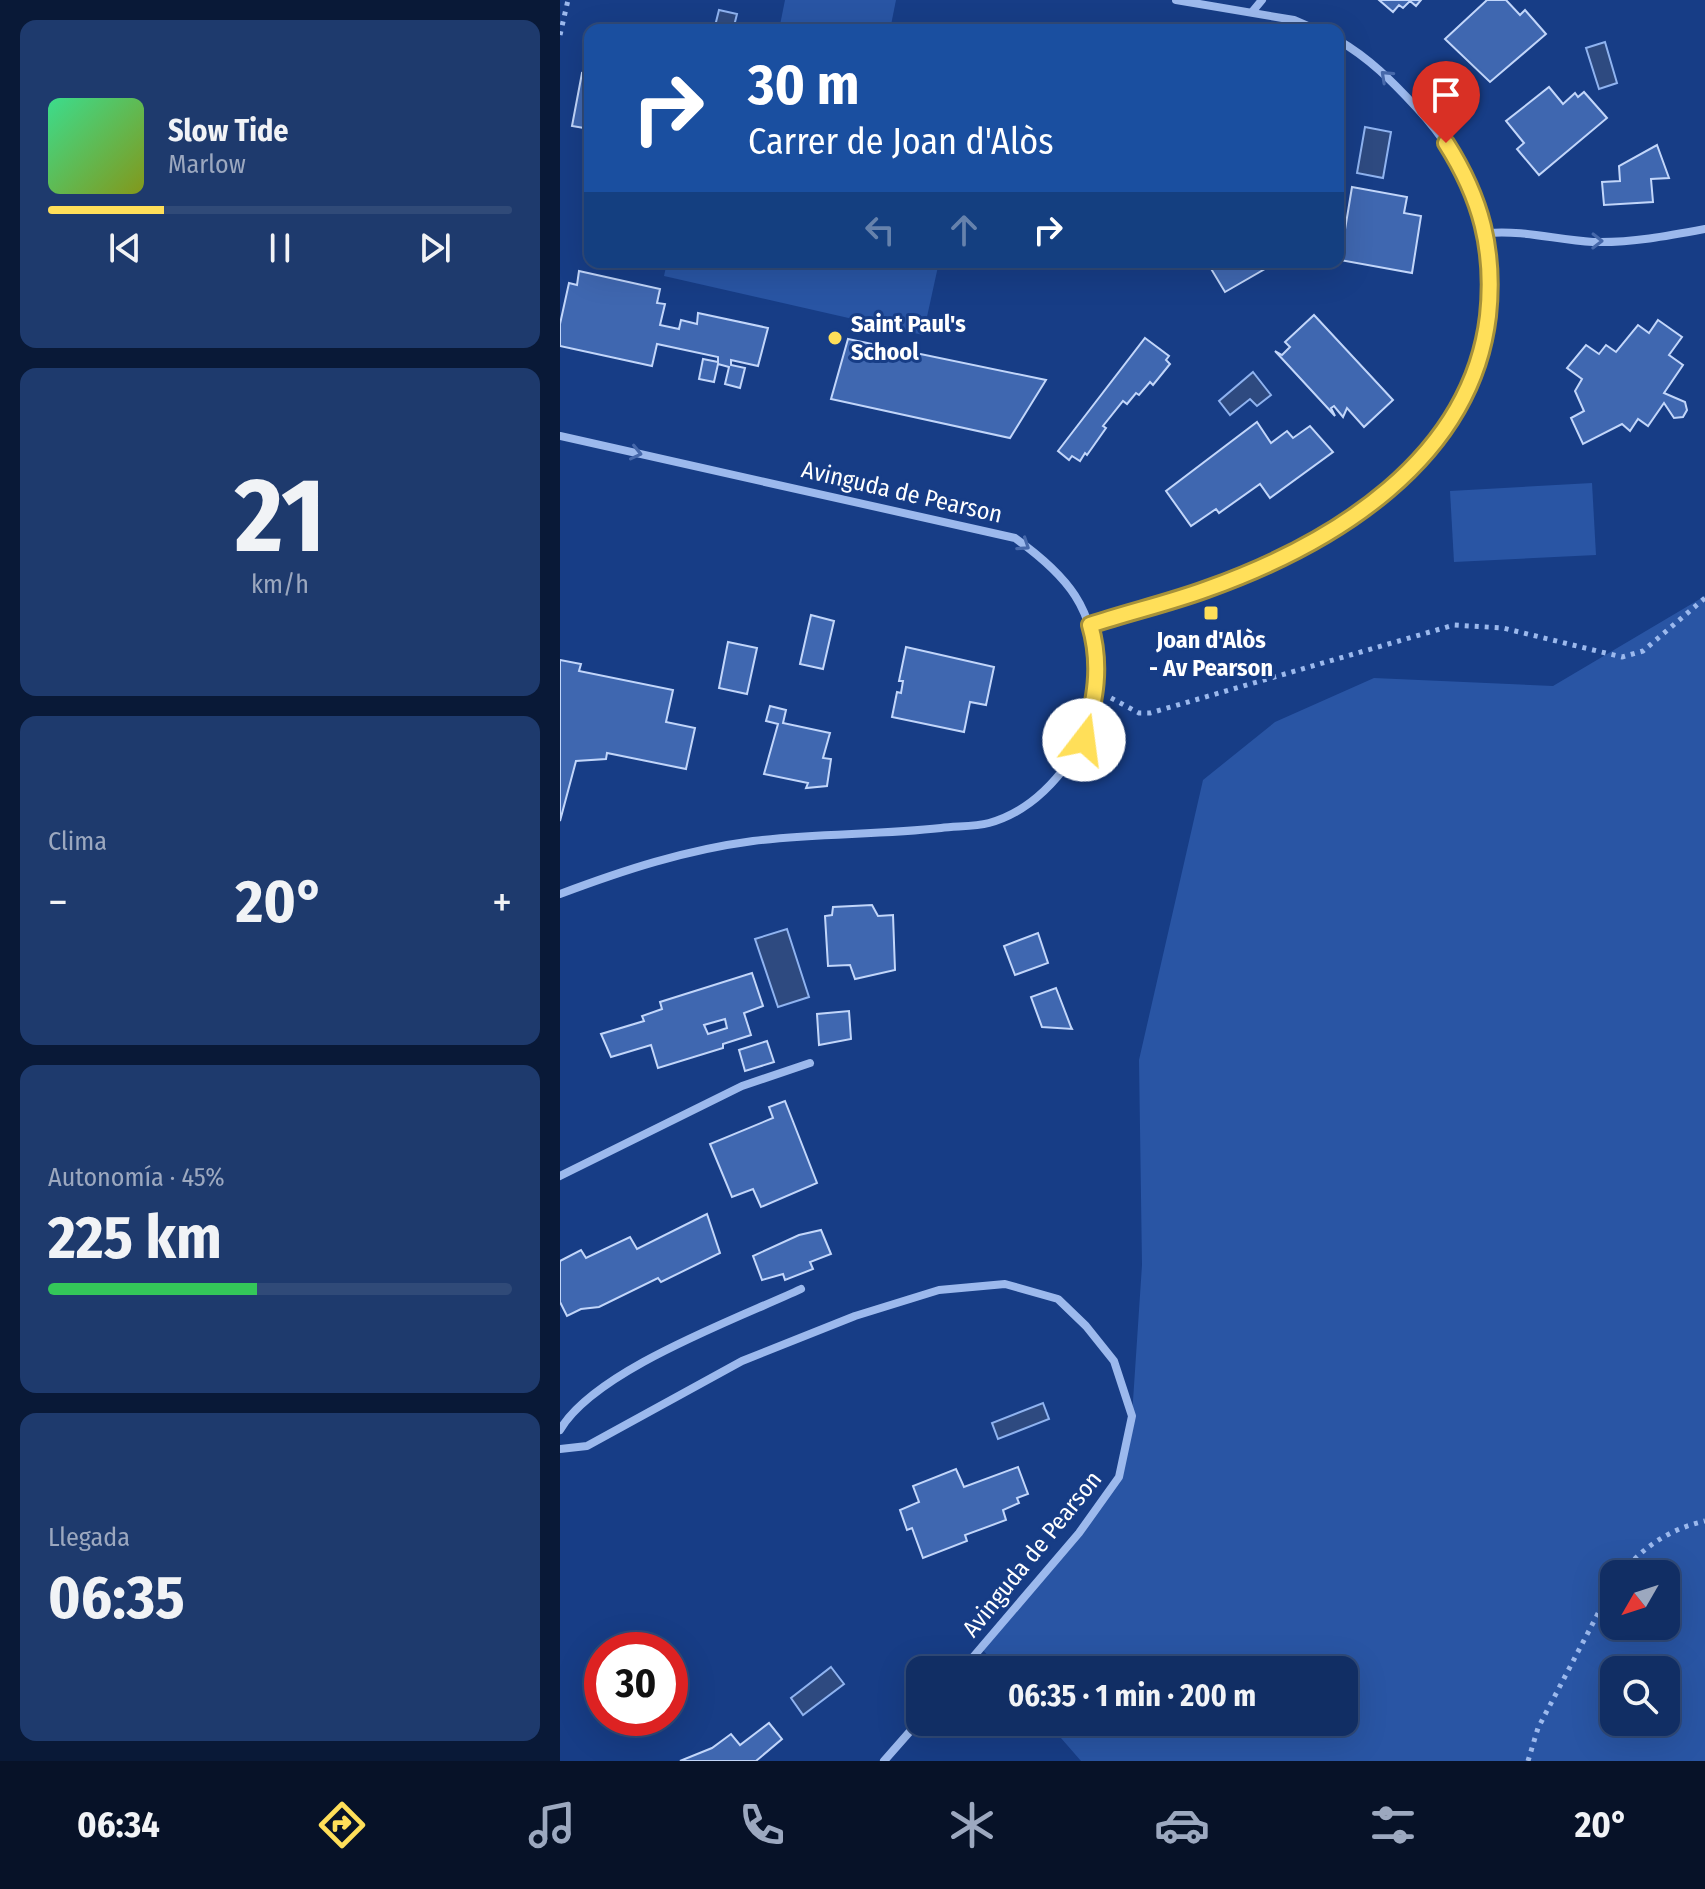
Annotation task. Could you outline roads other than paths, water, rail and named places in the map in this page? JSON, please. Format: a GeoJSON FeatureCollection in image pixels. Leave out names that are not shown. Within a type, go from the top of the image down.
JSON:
{"type":"FeatureCollection","features":[{"type":"Feature","properties":{"kind":"street"},"geometry":{"type":"LineString","coordinates":[[1176,0],[1303,24]]}},
{"type":"Feature","properties":{"kind":"street"},"geometry":{"type":"LineString","coordinates":[[1252,12],[1262,0]]}},
{"type":"Feature","properties":{"kind":"street"},"geometry":{"type":"LineString","coordinates":[[1090,625],[1205,590],[1295,552],[1388,493],[1450,425],[1479,364],[1491,291],[1488,233],[1470,181],[1431,123],[1380,69],[1344,44]]}},
{"type":"Feature","properties":{"kind":"street"},"geometry":{"type":"LineString","coordinates":[[1488,233],[1520,231],[1591,242],[1642,240],[1705,229]]}},
{"type":"Feature","properties":{"kind":"street","name":"Avinguda de Pearson"},"geometry":{"type":"LineString","coordinates":[[560,436],[1015,538],[1063,575],[1090,625],[1096,646],[1098,691],[1084,740],[1061,775],[1033,801],[989,822],[895,833],[790,836],[717,846],[646,862],[560,894]]}},
{"type":"Feature","properties":{"kind":"street"},"geometry":{"type":"LineString","coordinates":[[560,1176],[742,1086],[810,1063]]}},
{"type":"Feature","properties":{"kind":"street","name":"Avinguda de Pearson"},"geometry":{"type":"LineString","coordinates":[[560,1449],[587,1446],[742,1361],[855,1316],[911,1298],[939,1290],[1005,1284],[1058,1299],[1086,1326],[1114,1361],[1132,1416],[1119,1477],[1079,1533],[974,1656]]}},
{"type":"Feature","properties":{"kind":"street"},"geometry":{"type":"LineString","coordinates":[[560,1430],[567,1417],[599,1390],[644,1362],[801,1289]]}},
{"type":"Feature","properties":{"kind":"street"},"geometry":{"type":"LineString","coordinates":[[884,1761],[906,1736]]}},
{"type":"Feature","properties":{"kind":"place","name":"Saint Paul's School"},"geometry":{"type":"Point","coordinates":[835,338]}},
{"type":"Feature","properties":{"kind":"place","name":"Joan d'Alòs - Av Pearson"},"geometry":{"type":"Point","coordinates":[1211,613]}}]}
